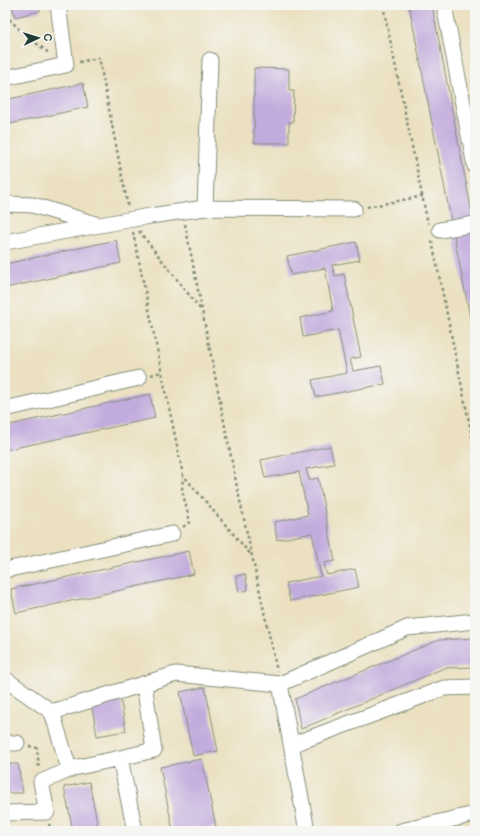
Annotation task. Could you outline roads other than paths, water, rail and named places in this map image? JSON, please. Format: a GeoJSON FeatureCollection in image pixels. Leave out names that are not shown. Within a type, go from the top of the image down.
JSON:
{"type":"FeatureCollection","features":[{"type":"Feature","properties":{"kind":"street"},"geometry":{"type":"LineString","coordinates":[[5,78],[66,66],[58,5]]}},
{"type":"Feature","properties":{"kind":"street"},"geometry":{"type":"LineString","coordinates":[[444,5],[475,166]]}},
{"type":"Feature","properties":{"kind":"street"},"geometry":{"type":"LineString","coordinates":[[205,208],[210,60]]}},
{"type":"Feature","properties":{"kind":"street"},"geometry":{"type":"LineString","coordinates":[[5,204],[33,205],[98,225]]}},
{"type":"Feature","properties":{"kind":"street"},"geometry":{"type":"LineString","coordinates":[[5,242],[130,219],[205,208],[354,209]]}},
{"type":"Feature","properties":{"kind":"street"},"geometry":{"type":"LineString","coordinates":[[440,230],[475,224]]}},
{"type":"Feature","properties":{"kind":"street"},"geometry":{"type":"LineString","coordinates":[[5,409],[139,378]]}},
{"type":"Feature","properties":{"kind":"street"},"geometry":{"type":"LineString","coordinates":[[5,570],[172,534]]}},
{"type":"Feature","properties":{"kind":"street"},"geometry":{"type":"LineString","coordinates":[[52,712],[176,674],[280,684],[407,628],[475,621]]}},
{"type":"Feature","properties":{"kind":"street"},"geometry":{"type":"LineString","coordinates":[[5,679],[52,712],[69,769],[74,768]]}},
{"type":"Feature","properties":{"kind":"street"},"geometry":{"type":"LineString","coordinates":[[5,813],[47,812],[40,782],[74,768],[154,750],[144,684]]}},
{"type":"Feature","properties":{"kind":"street"},"geometry":{"type":"LineString","coordinates":[[280,684],[307,831]]}},
{"type":"Feature","properties":{"kind":"street"},"geometry":{"type":"LineString","coordinates":[[291,745],[444,688],[475,687]]}},
{"type":"Feature","properties":{"kind":"street"},"geometry":{"type":"LineString","coordinates":[[120,758],[135,831]]}},
{"type":"Feature","properties":{"kind":"street"},"geometry":{"type":"LineString","coordinates":[[401,831],[475,814]]}}]}
